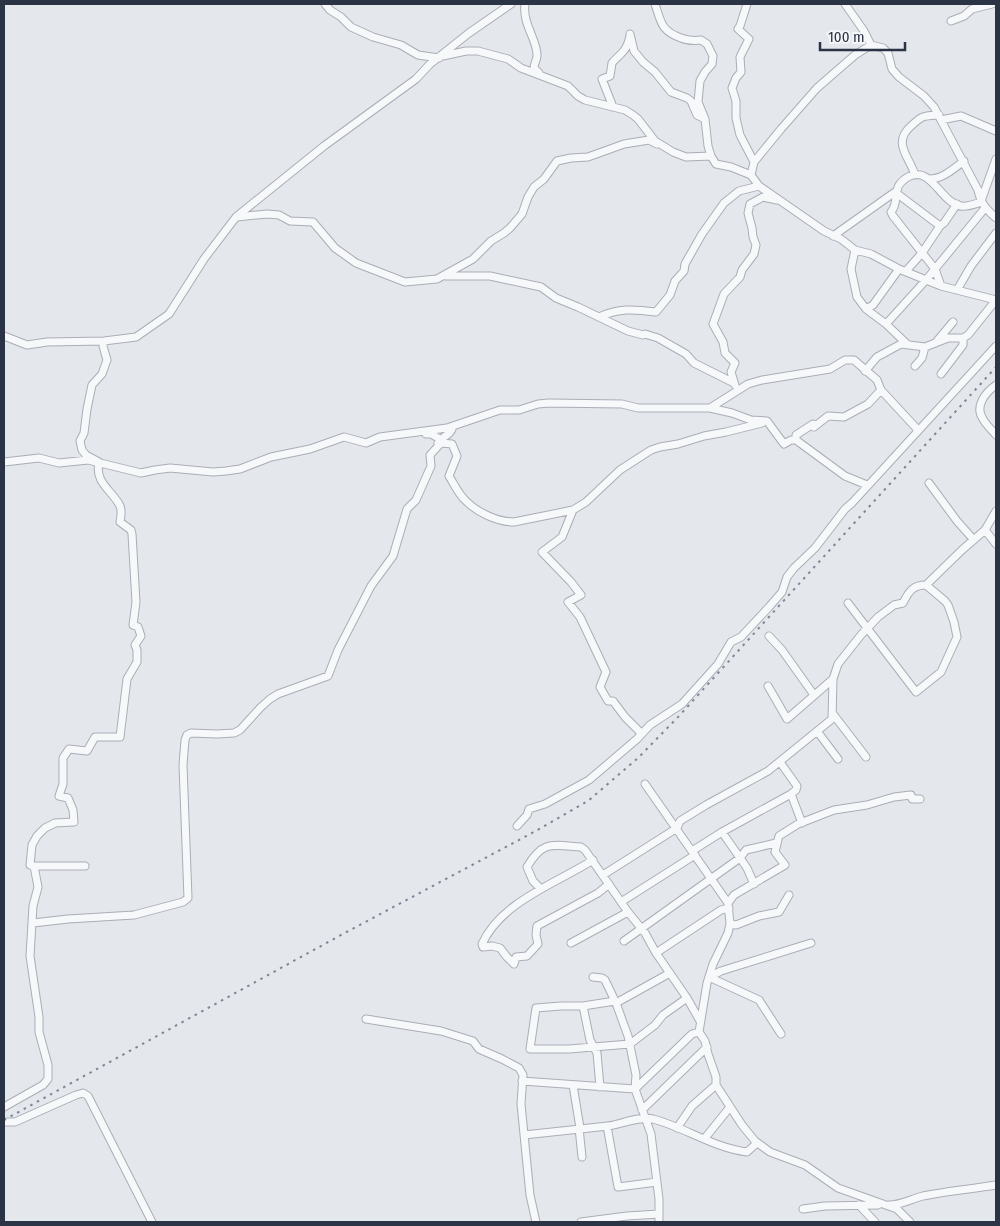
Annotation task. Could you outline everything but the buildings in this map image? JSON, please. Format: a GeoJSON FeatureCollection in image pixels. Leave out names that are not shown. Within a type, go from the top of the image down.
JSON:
{"type":"FeatureCollection","features":[{"type":"Feature","properties":{"kind":"street"},"geometry":{"type":"LineString","coordinates":[[325,4],[351,27],[373,37],[401,45],[418,56],[441,57],[466,51],[508,59],[521,68],[568,86],[585,100],[625,110],[638,119],[655,141],[673,152]]}},
{"type":"Feature","properties":{"kind":"street"},"geometry":{"type":"LineString","coordinates":[[4,336],[27,345],[46,342],[104,341],[136,337],[169,314],[204,259],[236,217],[324,146],[416,79],[469,33],[511,4]]}},
{"type":"Feature","properties":{"kind":"street"},"geometry":{"type":"LineString","coordinates":[[525,4],[524,14],[527,28],[536,48],[537,56],[534,68],[541,75]]}},
{"type":"Feature","properties":{"kind":"street"},"geometry":{"type":"LineString","coordinates":[[656,4],[667,32],[686,40],[701,40],[707,44],[713,56],[712,64],[700,81],[698,102],[705,119],[708,146],[716,164],[731,167],[751,176],[759,186],[833,236],[841,238],[855,250],[871,254],[941,286],[996,300],[968,335],[963,338],[948,338],[925,347],[901,344],[877,357],[865,371]]}},
{"type":"Feature","properties":{"kind":"street"},"geometry":{"type":"LineString","coordinates":[[746,4],[738,30],[749,39],[740,57],[741,72],[732,88],[736,101],[737,126],[754,162]]}},
{"type":"Feature","properties":{"kind":"street"},"geometry":{"type":"LineString","coordinates":[[845,4],[864,31],[871,45]]}},
{"type":"Feature","properties":{"kind":"street"},"geometry":{"type":"LineString","coordinates":[[951,21],[964,16],[972,9],[992,4]]}},
{"type":"Feature","properties":{"kind":"street"},"geometry":{"type":"LineString","coordinates":[[612,107],[602,79],[610,76],[612,64],[624,53],[629,43],[630,34],[634,52],[655,72],[671,92],[688,98],[697,115],[705,119]]}},
{"type":"Feature","properties":{"kind":"street"},"geometry":{"type":"LineString","coordinates":[[751,176],[754,162],[817,88],[855,55],[871,45],[883,48],[888,53],[892,69],[899,77],[924,96],[940,118],[964,161],[983,205],[996,218]]}},
{"type":"Feature","properties":{"kind":"street"},"geometry":{"type":"LineString","coordinates":[[915,175],[911,163],[902,149],[902,138],[907,130],[922,116],[940,118],[961,116],[996,131]]}},
{"type":"Feature","properties":{"kind":"street"},"geometry":{"type":"LineString","coordinates":[[236,217],[267,214],[279,215],[290,221],[312,222],[335,248],[356,263],[405,282],[431,280],[441,277],[473,260],[491,241],[510,228],[522,214],[534,187],[544,179],[557,161],[588,157],[624,144],[649,140],[686,157],[711,156]]}},
{"type":"Feature","properties":{"kind":"street"},"geometry":{"type":"LineString","coordinates":[[886,324],[935,269],[983,205],[996,159]]}},
{"type":"Feature","properties":{"kind":"street"},"geometry":{"type":"LineString","coordinates":[[929,179],[935,179],[944,175],[964,161]]}},
{"type":"Feature","properties":{"kind":"street"},"geometry":{"type":"LineString","coordinates":[[833,236],[895,192],[899,185],[909,176],[923,175],[952,203],[962,206],[983,205]]}},
{"type":"Feature","properties":{"kind":"street"},"geometry":{"type":"LineString","coordinates":[[599,317],[607,312],[619,310],[656,312],[670,295],[675,281],[684,271],[685,264],[702,234],[724,203],[740,191],[759,186]]}},
{"type":"Feature","properties":{"kind":"street"},"geometry":{"type":"LineString","coordinates":[[895,192],[940,226]]}},
{"type":"Feature","properties":{"kind":"street"},"geometry":{"type":"LineString","coordinates":[[895,192],[895,209],[891,212],[935,269],[941,286]]}},
{"type":"Feature","properties":{"kind":"street"},"geometry":{"type":"LineString","coordinates":[[735,387],[731,372],[735,363],[725,353],[723,342],[713,324],[724,294],[740,277],[742,270],[754,254],[756,245],[748,213],[750,204],[763,197],[780,200]]}},
{"type":"Feature","properties":{"kind":"street"},"geometry":{"type":"LineString","coordinates":[[866,309],[922,253],[957,204]]}},
{"type":"Feature","properties":{"kind":"street"},"geometry":{"type":"LineString","coordinates":[[957,290],[971,266],[996,233]]}},
{"type":"Feature","properties":{"kind":"street"},"geometry":{"type":"LineString","coordinates":[[855,250],[851,269],[857,297],[866,309],[886,324],[907,344]]}},
{"type":"Feature","properties":{"kind":"street"},"geometry":{"type":"LineString","coordinates":[[441,277],[490,276],[536,285],[556,298],[633,333],[646,334],[658,338],[686,354],[694,363],[735,387]]}},
{"type":"Feature","properties":{"kind":"street"},"geometry":{"type":"LineString","coordinates":[[937,342],[953,322]]}},
{"type":"Feature","properties":{"kind":"street"},"geometry":{"type":"LineString","coordinates":[[941,374],[963,345],[963,338]]}},
{"type":"Feature","properties":{"kind":"street"},"geometry":{"type":"LineString","coordinates":[[99,462],[86,455],[82,450],[80,441],[84,433],[92,385],[102,374],[107,360],[103,346],[104,341]]}},
{"type":"Feature","properties":{"kind":"street"},"geometry":{"type":"LineString","coordinates":[[517,826],[527,815],[529,809],[545,804],[590,780],[650,725],[682,704],[718,664],[732,642],[741,637],[782,592],[787,577],[815,548],[845,509],[996,346]]}},
{"type":"Feature","properties":{"kind":"street"},"geometry":{"type":"LineString","coordinates":[[915,366],[922,358],[925,347]]}},
{"type":"Feature","properties":{"kind":"street"},"geometry":{"type":"LineString","coordinates":[[710,408],[735,387],[762,380],[830,369],[845,360],[854,360],[877,380],[881,390],[918,430]]}},
{"type":"Feature","properties":{"kind":"street"},"geometry":{"type":"LineString","coordinates":[[996,385],[986,393],[980,407],[980,414],[983,420],[996,435]]}},
{"type":"Feature","properties":{"kind":"street"},"geometry":{"type":"LineString","coordinates":[[796,440],[796,435],[802,430],[813,424],[814,427],[828,416],[844,417],[868,404],[881,390]]}},
{"type":"Feature","properties":{"kind":"street"},"geometry":{"type":"LineString","coordinates":[[421,433],[453,426],[500,410],[519,410],[538,404],[549,403],[622,404],[638,408],[710,408],[751,420],[767,421],[784,444],[796,440],[845,476],[867,485]]}},
{"type":"Feature","properties":{"kind":"street"},"geometry":{"type":"LineString","coordinates":[[4,462],[39,458],[59,464],[88,460],[141,474],[170,468],[220,472],[240,468],[271,457],[310,449],[344,437],[366,442],[380,437],[408,433],[430,434],[440,441],[452,444],[457,456],[449,476],[460,495],[469,504],[490,516],[507,522],[514,522],[573,510],[586,502],[620,470],[660,446],[678,444],[767,421]]}},
{"type":"Feature","properties":{"kind":"street"},"geometry":{"type":"LineString","coordinates":[[33,923],[134,915],[183,902],[188,898],[183,765],[187,735],[191,733],[234,733],[240,730],[260,707],[278,694],[328,676],[338,650],[371,586],[392,556],[407,509],[416,500],[431,466],[430,455],[440,441],[449,434],[453,426]]}},
{"type":"Feature","properties":{"kind":"street"},"geometry":{"type":"LineString","coordinates":[[85,866],[30,865],[32,845],[45,828],[55,823],[74,822],[73,810],[68,798],[59,796],[63,784],[63,758],[69,749],[87,751],[95,737],[120,736],[127,679],[137,662],[135,645],[141,636],[138,627],[133,625],[136,602],[132,534],[131,530],[120,522],[119,505],[106,489],[98,467],[99,462]]}},
{"type":"Feature","properties":{"kind":"street"},"geometry":{"type":"LineString","coordinates":[[929,483],[973,539]]}},
{"type":"Feature","properties":{"kind":"street"},"geometry":{"type":"LineString","coordinates":[[573,510],[562,536],[542,552],[581,595],[568,602],[580,617],[606,672],[600,687],[608,701],[613,701],[625,717],[641,733]]}},
{"type":"Feature","properties":{"kind":"street"},"geometry":{"type":"LineString","coordinates":[[926,585],[973,539],[985,530],[996,511]]}},
{"type":"Feature","properties":{"kind":"street"},"geometry":{"type":"LineString","coordinates":[[985,530],[996,544]]}},
{"type":"Feature","properties":{"kind":"street"},"geometry":{"type":"LineString","coordinates":[[603,875],[677,828],[680,821],[706,804],[768,772],[832,719],[833,679],[838,664],[868,627],[894,605],[904,602],[907,594],[917,585],[926,585],[945,600],[954,622],[957,637],[941,672],[916,692],[868,627],[848,603]]}},
{"type":"Feature","properties":{"kind":"street"},"geometry":{"type":"LineString","coordinates":[[769,636],[782,650],[814,695]]}},
{"type":"Feature","properties":{"kind":"street"},"geometry":{"type":"LineString","coordinates":[[768,686],[787,719],[833,679]]}},
{"type":"Feature","properties":{"kind":"street"},"geometry":{"type":"LineString","coordinates":[[833,714],[866,757]]}},
{"type":"Feature","properties":{"kind":"street"},"geometry":{"type":"LineString","coordinates":[[818,731],[838,759]]}},
{"type":"Feature","properties":{"kind":"street"},"geometry":{"type":"LineString","coordinates":[[621,902],[722,832],[796,790],[797,786],[780,762]]}},
{"type":"Feature","properties":{"kind":"street"},"geometry":{"type":"LineString","coordinates":[[646,784],[728,905],[730,924],[728,933],[709,977],[699,1032],[707,1047],[716,1077],[716,1085],[748,1134],[757,1143],[770,1152],[805,1165],[838,1188],[897,1209],[910,1222]]}},
{"type":"Feature","properties":{"kind":"street"},"geometry":{"type":"LineString","coordinates":[[791,794],[802,823]]}},
{"type":"Feature","properties":{"kind":"street"},"geometry":{"type":"LineString","coordinates":[[656,953],[728,905],[734,894],[784,865],[775,852],[776,843],[779,836],[791,827],[834,810],[867,806],[894,797],[911,796],[912,799],[920,798]]}},
{"type":"Feature","properties":{"kind":"street"},"geometry":{"type":"LineString","coordinates":[[722,832],[748,868],[754,884]]}},
{"type":"Feature","properties":{"kind":"street"},"geometry":{"type":"LineString","coordinates":[[624,940],[740,858],[746,850],[776,843]]}},
{"type":"Feature","properties":{"kind":"street"},"geometry":{"type":"LineString","coordinates":[[540,890],[527,868],[535,854],[552,845],[581,847],[585,850],[628,912],[641,927],[700,1021]]}},
{"type":"Feature","properties":{"kind":"street"},"geometry":{"type":"LineString","coordinates":[[593,860],[520,902],[502,916],[482,942],[483,946],[500,948],[514,964],[516,957],[527,956],[538,944],[536,935],[538,926],[598,893],[609,884]]}},
{"type":"Feature","properties":{"kind":"street"},"geometry":{"type":"LineString","coordinates":[[4,1108],[43,1085],[48,1079],[48,1065],[39,1032],[39,1017],[30,956],[33,906],[38,887],[34,866]]}},
{"type":"Feature","properties":{"kind":"street"},"geometry":{"type":"LineString","coordinates":[[730,924],[736,925],[759,916],[779,912],[789,894]]}},
{"type":"Feature","properties":{"kind":"street"},"geometry":{"type":"LineString","coordinates":[[572,943],[628,912]]}},
{"type":"Feature","properties":{"kind":"street"},"geometry":{"type":"LineString","coordinates":[[709,977],[740,965],[811,943]]}},
{"type":"Feature","properties":{"kind":"street"},"geometry":{"type":"LineString","coordinates":[[670,973],[616,1002],[583,1006],[536,1008],[530,1049],[630,1044],[655,1025],[662,1015],[687,998]]}},
{"type":"Feature","properties":{"kind":"street"},"geometry":{"type":"LineString","coordinates":[[593,977],[605,980],[616,1002],[630,1044],[636,1075],[635,1090],[647,1118],[651,1134],[657,1182],[659,1222]]}},
{"type":"Feature","properties":{"kind":"street"},"geometry":{"type":"LineString","coordinates":[[709,977],[759,1000],[781,1034]]}},
{"type":"Feature","properties":{"kind":"street"},"geometry":{"type":"LineString","coordinates":[[583,1006],[590,1040],[595,1047],[600,1071],[600,1086]]}},
{"type":"Feature","properties":{"kind":"street"},"geometry":{"type":"LineString","coordinates":[[366,1019],[441,1031],[473,1041],[479,1049],[519,1068],[523,1075],[521,1104],[530,1195],[536,1222]]}},
{"type":"Feature","properties":{"kind":"street"},"geometry":{"type":"LineString","coordinates":[[635,1090],[692,1034],[699,1032]]}},
{"type":"Feature","properties":{"kind":"street"},"geometry":{"type":"LineString","coordinates":[[642,1110],[707,1047]]}},
{"type":"Feature","properties":{"kind":"street"},"geometry":{"type":"LineString","coordinates":[[522,1081],[635,1090]]}},
{"type":"Feature","properties":{"kind":"street"},"geometry":{"type":"LineString","coordinates":[[573,1085],[582,1157]]}},
{"type":"Feature","properties":{"kind":"street"},"geometry":{"type":"LineString","coordinates":[[676,1128],[692,1106],[716,1085]]}},
{"type":"Feature","properties":{"kind":"street"},"geometry":{"type":"LineString","coordinates":[[4,1122],[15,1122],[82,1093],[88,1096],[152,1222]]}},
{"type":"Feature","properties":{"kind":"street"},"geometry":{"type":"LineString","coordinates":[[705,1138],[730,1107]]}},
{"type":"Feature","properties":{"kind":"street"},"geometry":{"type":"LineString","coordinates":[[524,1135],[607,1126],[647,1118],[728,1148],[747,1152],[757,1143]]}},
{"type":"Feature","properties":{"kind":"street"},"geometry":{"type":"LineString","coordinates":[[607,1126],[618,1187],[657,1182]]}},
{"type":"Feature","properties":{"kind":"street"},"geometry":{"type":"LineString","coordinates":[[803,1209],[859,1205],[898,1205],[934,1194],[996,1185]]}},
{"type":"Feature","properties":{"kind":"street"},"geometry":{"type":"LineString","coordinates":[[859,1205],[875,1222]]}},
{"type":"Feature","properties":{"kind":"street"},"geometry":{"type":"LineString","coordinates":[[580,1222],[659,1214]]}},
{"type":"Feature","properties":{"kind":"railway"},"geometry":{"type":"LineString","coordinates":[[4,1120],[588,801],[638,758],[679,716],[996,367]]}}]}
